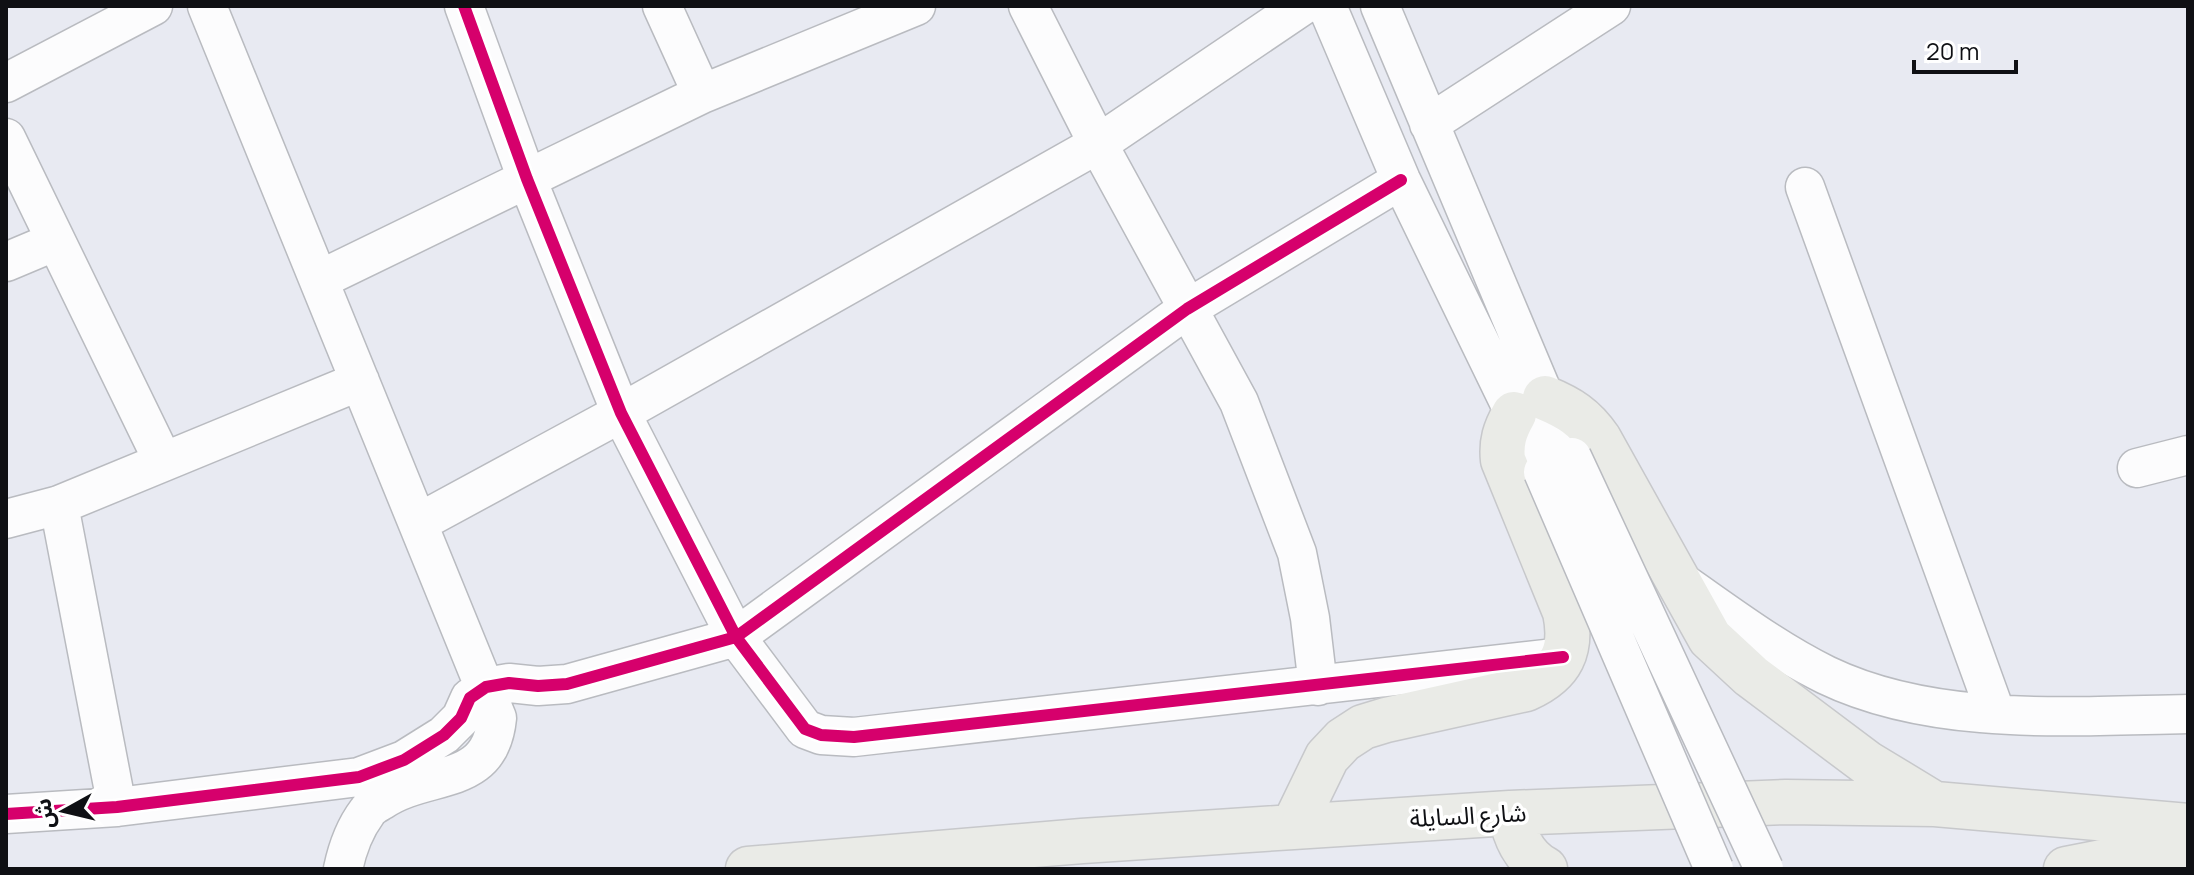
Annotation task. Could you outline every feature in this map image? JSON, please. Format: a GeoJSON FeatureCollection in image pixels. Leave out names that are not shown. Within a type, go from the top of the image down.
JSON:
{"type":"FeatureCollection","features":[{"type":"Feature","properties":{"kind":"main road"},"geometry":{"type":"LineString","coordinates":[[1293,827],[1327,757],[1343,740],[1363,727],[1526,689],[1554,671],[1563,657],[1568,629],[1565,612],[1503,460],[1501,446],[1504,433],[1530,406],[1570,408],[1587,423],[1703,628],[1725,654],[1867,763],[1935,804]]}},
{"type":"Feature","properties":{"kind":"main road","name":"شارع السايلة"},"geometry":{"type":"LineString","coordinates":[[748,869],[1293,827],[1510,813],[1786,802],[1935,804],[2188,826]]}},
{"type":"Feature","properties":{"kind":"main road"},"geometry":{"type":"LineString","coordinates":[[1510,813],[1514,833],[1524,852],[1545,869]]}},
{"type":"Feature","properties":{"kind":"main road"},"geometry":{"type":"LineString","coordinates":[[2066,869],[2188,845]]}},
{"type":"Feature","properties":{"kind":"street"},"geometry":{"type":"LineString","coordinates":[[6,83],[153,6]]}},
{"type":"Feature","properties":{"kind":"street"},"geometry":{"type":"LineString","coordinates":[[207,6],[497,718],[495,739],[484,757],[466,770],[402,790],[368,810],[347,850],[343,869]]}},
{"type":"Feature","properties":{"kind":"street"},"geometry":{"type":"LineString","coordinates":[[464,6],[527,179],[621,413],[736,637],[805,729],[838,737],[1563,657]]}},
{"type":"Feature","properties":{"kind":"street"},"geometry":{"type":"LineString","coordinates":[[662,6],[702,94]]}},
{"type":"Feature","properties":{"kind":"street"},"geometry":{"type":"LineString","coordinates":[[1028,6],[1098,144],[1239,402],[1297,553],[1310,618],[1318,686]]}},
{"type":"Feature","properties":{"kind":"street"},"geometry":{"type":"LineString","coordinates":[[418,523],[621,413],[1098,144],[1302,6]]}},
{"type":"Feature","properties":{"kind":"street"},"geometry":{"type":"LineString","coordinates":[[1327,6],[1401,180],[1530,406],[1764,869]]}},
{"type":"Feature","properties":{"kind":"street"},"geometry":{"type":"LineString","coordinates":[[1380,6],[1429,124],[1530,406]]}},
{"type":"Feature","properties":{"kind":"street"},"geometry":{"type":"LineString","coordinates":[[1429,124],[1611,6]]}},
{"type":"Feature","properties":{"kind":"street"},"geometry":{"type":"LineString","coordinates":[[319,280],[702,94],[911,7]]}},
{"type":"Feature","properties":{"kind":"street"},"geometry":{"type":"LineString","coordinates":[[6,138],[163,461]]}},
{"type":"Feature","properties":{"kind":"street"},"geometry":{"type":"LineString","coordinates":[[6,814],[117,807],[336,782],[382,770],[444,735],[461,718],[470,698],[486,687],[509,683],[538,686],[567,684],[736,637],[1187,309],[1401,180]]}},
{"type":"Feature","properties":{"kind":"street"},"geometry":{"type":"LineString","coordinates":[[1805,187],[1996,714]]}},
{"type":"Feature","properties":{"kind":"street"},"geometry":{"type":"LineString","coordinates":[[6,262],[56,241]]}},
{"type":"Feature","properties":{"kind":"street"},"geometry":{"type":"LineString","coordinates":[[6,519],[59,505],[360,381]]}},
{"type":"Feature","properties":{"kind":"street"},"geometry":{"type":"LineString","coordinates":[[2137,468],[2188,455]]}},
{"type":"Feature","properties":{"kind":"street"},"geometry":{"type":"LineString","coordinates":[[1558,464],[1714,869]]}},
{"type":"Feature","properties":{"kind":"street"},"geometry":{"type":"LineString","coordinates":[[59,505],[117,807]]}},
{"type":"Feature","properties":{"kind":"street"},"geometry":{"type":"LineString","coordinates":[[1673,577],[1775,646],[1826,675],[1881,696],[1938,708],[1996,714],[2188,714]]}},
{"type":"Feature","properties":{"kind":"cycle path"},"geometry":{"type":"LineString","coordinates":[[464,6],[527,179],[621,413],[736,637],[805,729],[821,735],[854,737],[1563,657]]}},
{"type":"Feature","properties":{"kind":"cycle path"},"geometry":{"type":"LineString","coordinates":[[6,814],[117,807],[359,777],[404,760],[444,735],[461,718],[470,698],[486,687],[509,683],[538,686],[567,684],[736,637],[1187,309],[1401,180]]}}]}
